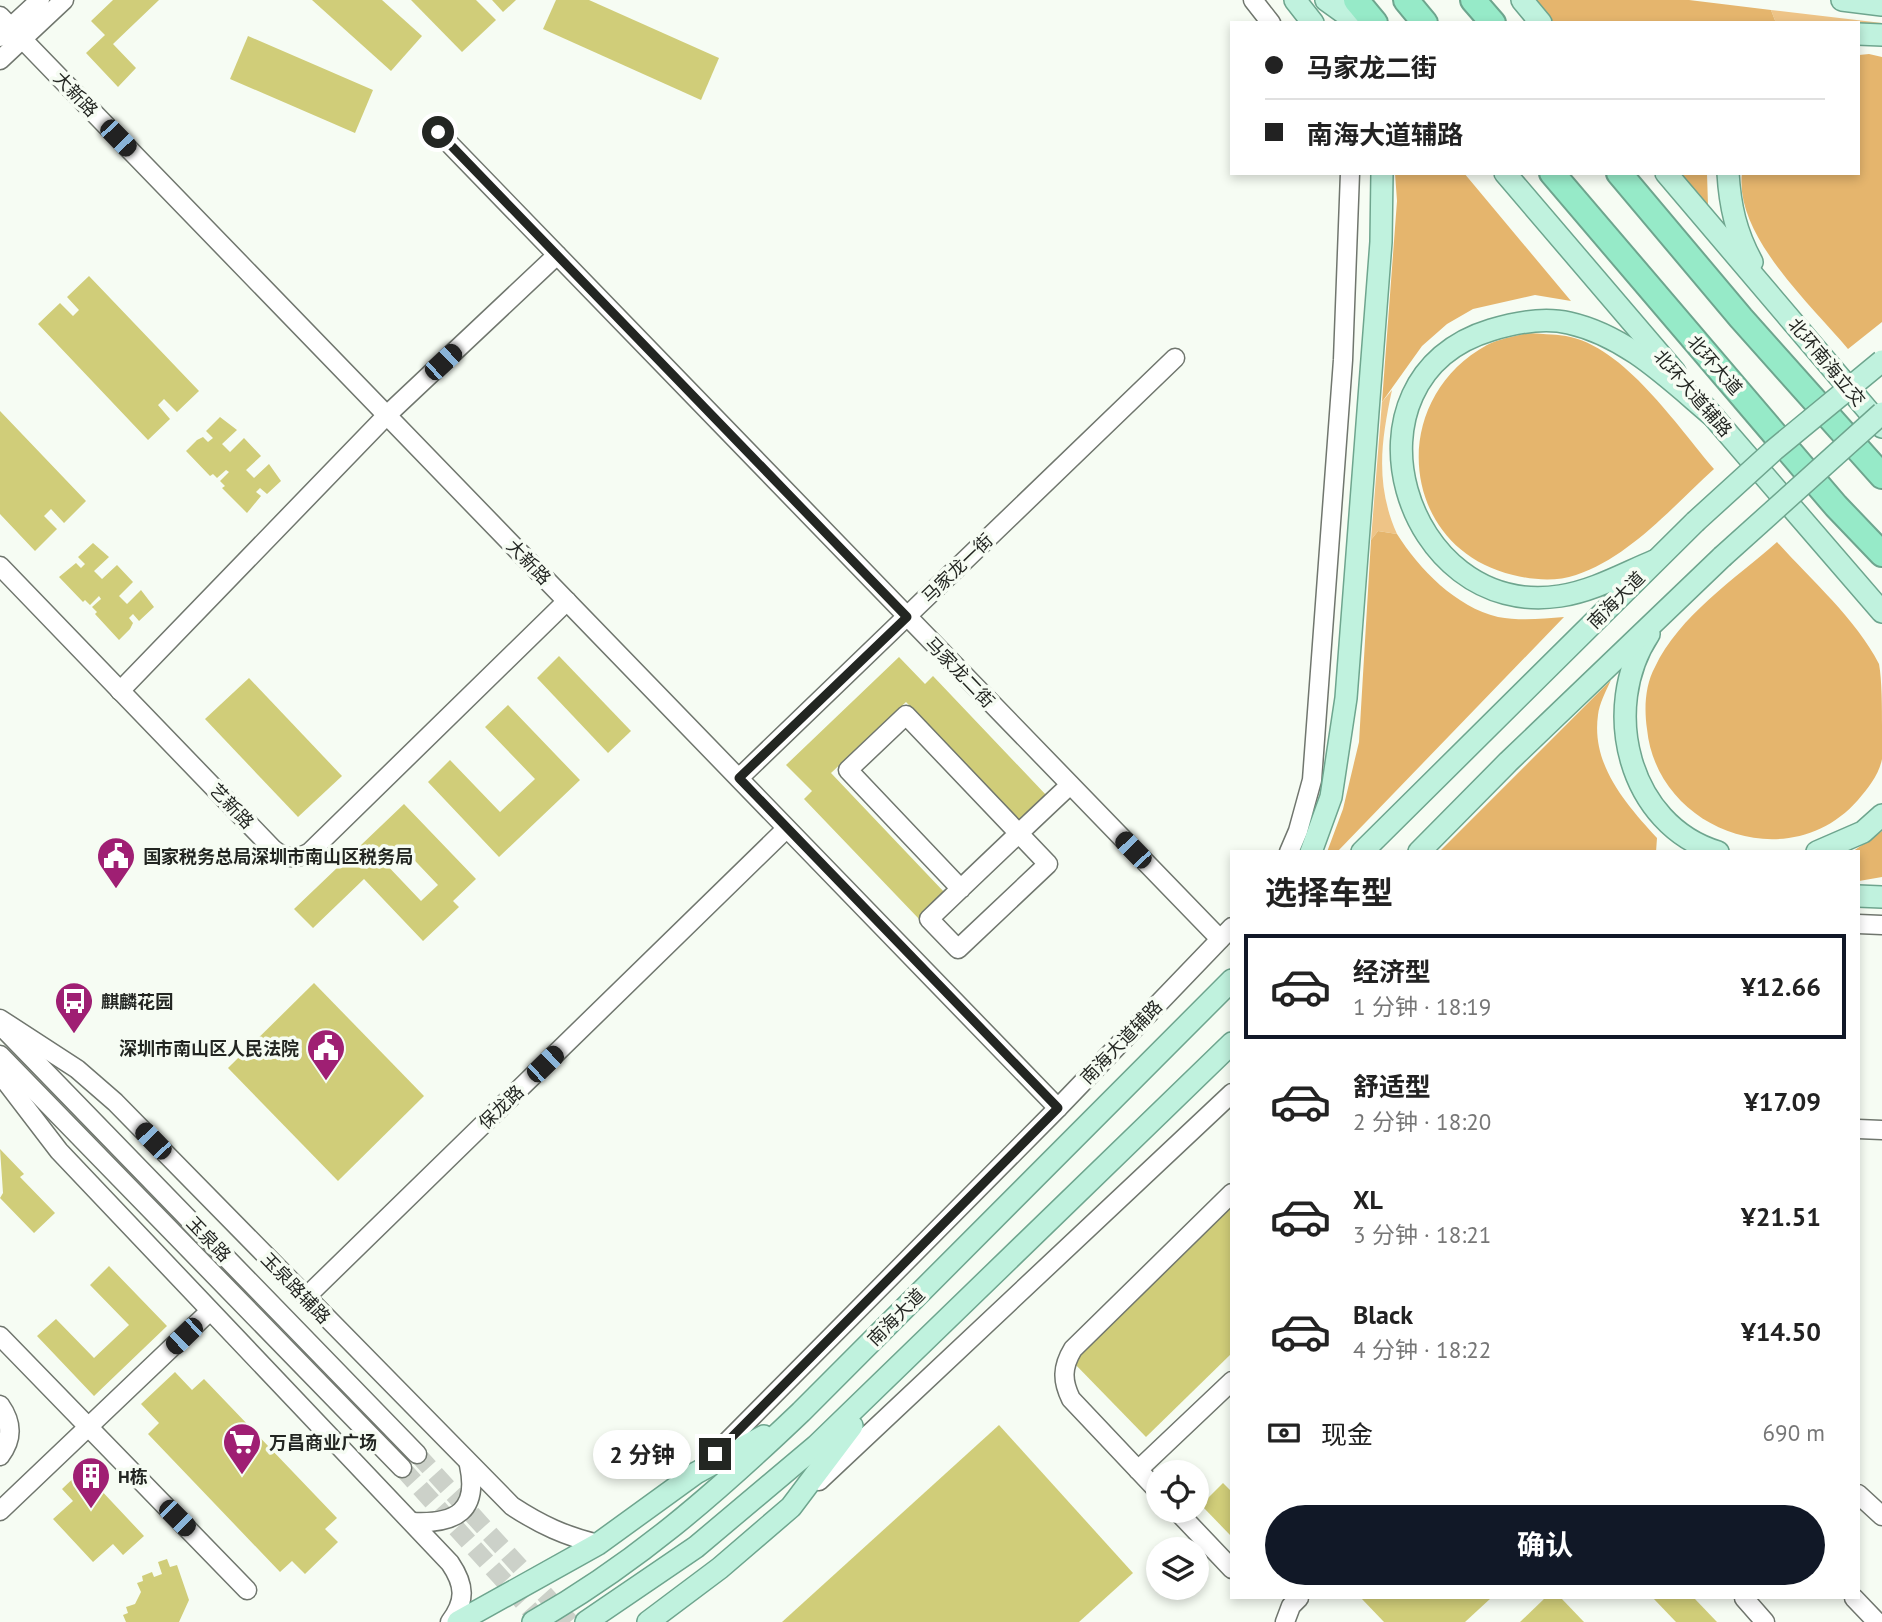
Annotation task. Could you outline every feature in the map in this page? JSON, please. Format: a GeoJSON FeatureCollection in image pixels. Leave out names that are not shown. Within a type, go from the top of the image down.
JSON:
{"type":"FeatureCollection","features":[{"type":"Feature","properties":{"kind":"highway"},"geometry":{"type":"LineString","coordinates":[[1356,0],[1373,21]]}},
{"type":"Feature","properties":{"kind":"highway"},"geometry":{"type":"LineString","coordinates":[[1406,0],[1423,21]]}},
{"type":"Feature","properties":{"kind":"highway"},"geometry":{"type":"LineString","coordinates":[[1474,0],[1491,21]]}},
{"type":"Feature","properties":{"kind":"highway","name":"北环大道"},"geometry":{"type":"LineString","coordinates":[[1554,175],[1827,495],[1882,554]]}},
{"type":"Feature","properties":{"kind":"highway"},"geometry":{"type":"LineString","coordinates":[[1621,175],[1741,318],[1882,476]]}},
{"type":"Feature","properties":{"kind":"main road"},"geometry":{"type":"LineString","coordinates":[[1295,0],[1311,21]]}},
{"type":"Feature","properties":{"kind":"main road"},"geometry":{"type":"LineString","coordinates":[[1326,0],[1355,21]]}},
{"type":"Feature","properties":{"kind":"main road"},"geometry":{"type":"LineString","coordinates":[[1522,0],[1539,21]]}},
{"type":"Feature","properties":{"kind":"main road"},"geometry":{"type":"LineString","coordinates":[[1842,0],[1882,5]]}},
{"type":"Feature","properties":{"kind":"main road"},"geometry":{"type":"LineString","coordinates":[[1860,34],[1882,35]]}},
{"type":"Feature","properties":{"kind":"main road"},"geometry":{"type":"LineString","coordinates":[[1312,850],[1331,797],[1346,698],[1381,242],[1382,175]]}},
{"type":"Feature","properties":{"kind":"main road","name":"北环大道辅路"},"geometry":{"type":"LineString","coordinates":[[1507,175],[1882,612]]}},
{"type":"Feature","properties":{"kind":"main road"},"geometry":{"type":"LineString","coordinates":[[1668,175],[1772,297]]}},
{"type":"Feature","properties":{"kind":"main road"},"geometry":{"type":"LineString","coordinates":[[1728,175],[1730,206],[1741,242],[1772,297]]}},
{"type":"Feature","properties":{"kind":"main road","name":"北环南海立交"},"geometry":{"type":"LineString","coordinates":[[1772,297],[1882,427]]}},
{"type":"Feature","properties":{"kind":"main road"},"geometry":{"type":"LineString","coordinates":[[1654,561],[1588,589],[1559,596],[1507,594],[1458,568],[1437,551],[1421,528],[1402,476],[1402,432],[1414,391],[1443,356],[1477,334],[1510,324],[1567,323],[1623,345],[1714,417]]}},
{"type":"Feature","properties":{"kind":"main road","name":"南海大道"},"geometry":{"type":"LineString","coordinates":[[1364,850],[1654,561],[1774,450],[1882,361]]}},
{"type":"Feature","properties":{"kind":"main road"},"geometry":{"type":"LineString","coordinates":[[1421,850],[1666,610],[1882,413]]}},
{"type":"Feature","properties":{"kind":"main road"},"geometry":{"type":"LineString","coordinates":[[1855,583],[1882,619]]}},
{"type":"Feature","properties":{"kind":"main road"},"geometry":{"type":"LineString","coordinates":[[1666,610],[1646,639],[1629,676],[1622,718],[1626,744],[1648,796],[1666,820],[1685,837],[1714,850]]}},
{"type":"Feature","properties":{"kind":"main road"},"geometry":{"type":"LineString","coordinates":[[1822,850],[1863,832],[1882,815]]}},
{"type":"Feature","properties":{"kind":"main road"},"geometry":{"type":"LineString","coordinates":[[1860,896],[1882,897]]}},
{"type":"Feature","properties":{"kind":"main road"},"geometry":{"type":"LineString","coordinates":[[1205,1006],[1230,976]]}},
{"type":"Feature","properties":{"kind":"main road","name":"南海大道"},"geometry":{"type":"LineString","coordinates":[[533,1622],[612,1573],[678,1525],[801,1412],[1230,982]]}},
{"type":"Feature","properties":{"kind":"main road"},"geometry":{"type":"LineString","coordinates":[[586,1622],[696,1547],[787,1471],[885,1382],[1230,1045]]}},
{"type":"Feature","properties":{"kind":"main road"},"geometry":{"type":"LineString","coordinates":[[658,1618],[791,1507],[885,1382]]}},
{"type":"Feature","properties":{"kind":"main road"},"geometry":{"type":"LineString","coordinates":[[458,1622],[598,1544],[696,1473],[801,1412]]}},
{"type":"Feature","properties":{"kind":"street"},"geometry":{"type":"LineString","coordinates":[[0,60],[8,30],[40,0]]}},
{"type":"Feature","properties":{"kind":"street"},"geometry":{"type":"LineString","coordinates":[[8,30],[64,0]]}},
{"type":"Feature","properties":{"kind":"street"},"geometry":{"type":"LineString","coordinates":[[1253,0],[1269,21]]}},
{"type":"Feature","properties":{"kind":"street","name":"大新路"},"geometry":{"type":"LineString","coordinates":[[8,30],[387,415],[1058,1108]]}},
{"type":"Feature","properties":{"kind":"street","name":"马家龙二街"},"geometry":{"type":"LineString","coordinates":[[438,132],[1070,785],[1226,933]]}},
{"type":"Feature","properties":{"kind":"street"},"geometry":{"type":"LineString","coordinates":[[1290,850],[1312,780],[1343,360],[1350,175]]}},
{"type":"Feature","properties":{"kind":"street"},"geometry":{"type":"LineString","coordinates":[[120,691],[387,415],[557,255]]}},
{"type":"Feature","properties":{"kind":"street","name":"马家龙一街"},"geometry":{"type":"LineString","coordinates":[[739,778],[1175,358]]}},
{"type":"Feature","properties":{"kind":"street","name":"艺新路"},"geometry":{"type":"LineString","coordinates":[[0,566],[273,849],[286,857],[302,856],[567,601]]}},
{"type":"Feature","properties":{"kind":"street"},"geometry":{"type":"LineString","coordinates":[[961,889],[848,770],[906,715],[1019,834],[1048,864],[958,949],[929,919],[961,889],[1019,834],[1070,785]]}},
{"type":"Feature","properties":{"kind":"street","name":"保龙路"},"geometry":{"type":"LineString","coordinates":[[306,1297],[786,829]]}},
{"type":"Feature","properties":{"kind":"street"},"geometry":{"type":"LineString","coordinates":[[1860,924],[1882,925]]}},
{"type":"Feature","properties":{"kind":"street","name":"南海大道辅路"},"geometry":{"type":"LineString","coordinates":[[696,1473],[1058,1108],[1226,933]]}},
{"type":"Feature","properties":{"kind":"street","name":"玉泉路辅路"},"geometry":{"type":"LineString","coordinates":[[0,1019],[77,1069],[115,1102],[468,1465],[512,1506],[542,1527],[598,1544]]}},
{"type":"Feature","properties":{"kind":"street","name":"玉泉路"},"geometry":{"type":"LineString","coordinates":[[0,1025],[417,1454]]}},
{"type":"Feature","properties":{"kind":"street","name":"玉泉路"},"geometry":{"type":"LineString","coordinates":[[0,1055],[402,1468]]}},
{"type":"Feature","properties":{"kind":"street"},"geometry":{"type":"LineString","coordinates":[[0,1074],[59,1151],[450,1563],[463,1587],[463,1599],[450,1622]]}},
{"type":"Feature","properties":{"kind":"street"},"geometry":{"type":"LineString","coordinates":[[791,1507],[1230,1095]]}},
{"type":"Feature","properties":{"kind":"street"},"geometry":{"type":"LineString","coordinates":[[1860,1129],[1882,1130]]}},
{"type":"Feature","properties":{"kind":"street"},"geometry":{"type":"LineString","coordinates":[[1146,1478],[1071,1399],[1065,1386],[1066,1360],[1073,1349],[1230,1195]]}},
{"type":"Feature","properties":{"kind":"street"},"geometry":{"type":"LineString","coordinates":[[0,1511],[210,1311]]}},
{"type":"Feature","properties":{"kind":"street"},"geometry":{"type":"LineString","coordinates":[[0,1336],[247,1590]]}},
{"type":"Feature","properties":{"kind":"street"},"geometry":{"type":"LineString","coordinates":[[1138,1470],[1230,1383]]}},
{"type":"Feature","properties":{"kind":"street"},"geometry":{"type":"LineString","coordinates":[[0,1405],[8,1417],[10,1429],[8,1442],[0,1456]]}},
{"type":"Feature","properties":{"kind":"street"},"geometry":{"type":"LineString","coordinates":[[413,1522],[444,1521],[457,1515],[468,1504],[472,1493],[468,1465]]}},
{"type":"Feature","properties":{"kind":"street"},"geometry":{"type":"LineString","coordinates":[[1860,1496],[1882,1516]]}},
{"type":"Feature","properties":{"kind":"street"},"geometry":{"type":"LineString","coordinates":[[1188,1523],[1230,1567]]}},
{"type":"Feature","properties":{"kind":"street"},"geometry":{"type":"LineString","coordinates":[[1285,1622],[1290,1606],[1298,1599]]}},
{"type":"Feature","properties":{"kind":"street"},"geometry":{"type":"LineString","coordinates":[[1745,1599],[1765,1622]]}},
{"type":"Feature","properties":{"kind":"street"},"geometry":{"type":"LineString","coordinates":[[1855,1599],[1877,1622]]}},
{"type":"Feature","properties":{"kind":"shaded area"},"geometry":{"type":"Polygon","coordinates":[[[1535,0],[1689,0],[1771,10],[1775,21],[1552,21],[1535,0]]]}},
{"type":"Feature","properties":{"kind":"shaded area"},"geometry":{"type":"Polygon","coordinates":[[[1771,10],[1882,23],[1882,27],[1860,23],[1860,21],[1775,21],[1771,10]]]}},
{"type":"Feature","properties":{"kind":"shaded area"},"geometry":{"type":"Polygon","coordinates":[[[1860,55],[1882,57],[1882,322],[1848,349],[1796,290],[1762,244],[1750,220],[1743,197],[1742,175],[1860,175],[1860,55]]]}},
{"type":"Feature","properties":{"kind":"shaded area"},"geometry":{"type":"Polygon","coordinates":[[[1395,175],[1466,175],[1571,301],[1535,295],[1473,309],[1447,324],[1422,346],[1382,402],[1397,201],[1395,175]]]}},
{"type":"Feature","properties":{"kind":"shaded area"},"geometry":{"type":"Polygon","coordinates":[[[1683,175],[1707,175],[1708,206],[1683,175]]]}},
{"type":"Feature","properties":{"kind":"shaded area"},"geometry":{"type":"Polygon","coordinates":[[[1527,333],[1566,336],[1587,343],[1608,355],[1648,390],[1714,469],[1650,529],[1615,556],[1596,567],[1561,579],[1521,577],[1475,560],[1447,535],[1428,505],[1419,471],[1421,435],[1432,400],[1454,370],[1487,345],[1527,333]]]}},
{"type":"Feature","properties":{"kind":"shaded area"},"geometry":{"type":"Polygon","coordinates":[[[1392,390],[1382,463],[1385,498],[1397,534],[1378,531],[1371,540],[1382,402],[1392,390]]]}},
{"type":"Feature","properties":{"kind":"shaded area"},"geometry":{"type":"Polygon","coordinates":[[[1378,531],[1397,534],[1416,560],[1440,585],[1453,596],[1483,612],[1514,619],[1564,617],[1339,850],[1328,850],[1343,809],[1359,742],[1371,540],[1378,531]]]}},
{"type":"Feature","properties":{"kind":"shaded area"},"geometry":{"type":"Polygon","coordinates":[[[1777,542],[1846,616],[1879,664],[1882,759],[1876,776],[1858,800],[1830,824],[1797,836],[1764,839],[1730,832],[1700,817],[1674,794],[1656,764],[1647,729],[1646,705],[1652,674],[1678,631],[1709,599],[1777,542]]]}},
{"type":"Feature","properties":{"kind":"shaded area"},"geometry":{"type":"Polygon","coordinates":[[[1611,680],[1599,711],[1597,733],[1600,751],[1613,782],[1657,838],[1656,850],[1441,850],[1611,680]]]}},
{"type":"Feature","properties":{"kind":"shaded area"},"geometry":{"type":"Polygon","coordinates":[[[1882,831],[1882,877],[1860,881],[1860,850],[1855,850],[1882,831]]]}},
{"type":"Feature","properties":{"kind":"building"},"geometry":{"type":"Polygon","coordinates":[[[113,0],[159,0],[113,44],[136,68],[118,87],[86,53],[105,35],[91,21],[113,0]]]}},
{"type":"Feature","properties":{"kind":"building"},"geometry":{"type":"Polygon","coordinates":[[[312,0],[382,0],[422,36],[391,71],[312,0]]]}},
{"type":"Feature","properties":{"kind":"building"},"geometry":{"type":"Polygon","coordinates":[[[411,0],[476,0],[496,20],[462,52],[411,0]]]}},
{"type":"Feature","properties":{"kind":"building"},"geometry":{"type":"Polygon","coordinates":[[[492,0],[516,0],[503,12],[492,0]]]}},
{"type":"Feature","properties":{"kind":"building"},"geometry":{"type":"Polygon","coordinates":[[[556,0],[589,0],[719,58],[701,100],[543,29],[556,0]]]}},
{"type":"Feature","properties":{"kind":"building"},"geometry":{"type":"Polygon","coordinates":[[[248,36],[373,90],[355,133],[230,79],[248,36]]]}},
{"type":"Feature","properties":{"kind":"building"},"geometry":{"type":"Polygon","coordinates":[[[89,276],[199,391],[177,412],[164,399],[158,405],[170,419],[148,440],[38,324],[60,303],[73,316],[79,310],[67,297],[89,276]]]}},
{"type":"Feature","properties":{"kind":"building"},"geometry":{"type":"Polygon","coordinates":[[[0,411],[86,501],[64,523],[51,509],[44,516],[57,529],[35,551],[0,514],[0,411]]]}},
{"type":"Feature","properties":{"kind":"building"},"geometry":{"type":"Polygon","coordinates":[[[220,417],[237,430],[222,444],[230,452],[244,438],[261,456],[246,470],[254,478],[269,464],[281,481],[267,494],[260,488],[256,492],[261,496],[247,513],[222,488],[225,486],[220,481],[229,472],[226,470],[217,478],[213,474],[210,476],[186,451],[203,437],[208,442],[213,438],[206,431],[220,417]]]}},
{"type":"Feature","properties":{"kind":"building"},"geometry":{"type":"Polygon","coordinates":[[[93,543],[109,557],[94,571],[102,579],[117,565],[133,582],[119,596],[127,604],[141,590],[154,607],[139,621],[133,614],[129,618],[133,623],[130,629],[119,640],[95,614],[97,612],[92,607],[101,599],[99,596],[90,605],[85,600],[83,602],[59,577],[76,563],[81,568],[85,564],[78,557],[93,543]]]}},
{"type":"Feature","properties":{"kind":"building"},"geometry":{"type":"Polygon","coordinates":[[[559,656],[631,731],[608,753],[537,678],[559,656]]]}},
{"type":"Feature","properties":{"kind":"building"},"geometry":{"type":"Polygon","coordinates":[[[899,657],[925,684],[933,676],[1047,796],[1021,822],[906,702],[831,773],[945,893],[919,919],[804,799],[812,791],[786,765],[899,657]]]}},
{"type":"Feature","properties":{"kind":"building"},"geometry":{"type":"Polygon","coordinates":[[[249,678],[342,776],[298,817],[205,719],[249,678]]]}},
{"type":"Feature","properties":{"kind":"building"},"geometry":{"type":"Polygon","coordinates":[[[508,705],[580,780],[499,857],[428,782],[450,760],[500,812],[535,779],[485,727],[508,705]]]}},
{"type":"Feature","properties":{"kind":"building"},"geometry":{"type":"Polygon","coordinates":[[[404,804],[476,879],[453,901],[459,907],[423,941],[364,879],[313,928],[294,909],[404,804]],[[400,845],[383,861],[421,901],[438,885],[400,845]]]}},
{"type":"Feature","properties":{"kind":"building","name":"深圳市南山区人民法院"},"geometry":{"type":"Polygon","coordinates":[[[314,983],[424,1096],[338,1181],[228,1068],[314,983]]]}},
{"type":"Feature","properties":{"kind":"building"},"geometry":{"type":"Polygon","coordinates":[[[0,1149],[24,1174],[20,1177],[55,1213],[34,1233],[0,1198],[3,1193],[0,1149]]]}},
{"type":"Feature","properties":{"kind":"building"},"geometry":{"type":"Polygon","coordinates":[[[1230,1207],[1230,1355],[1146,1437],[1072,1361],[1230,1207]]]}},
{"type":"Feature","properties":{"kind":"building"},"geometry":{"type":"Polygon","coordinates":[[[109,1266],[167,1326],[94,1396],[37,1336],[56,1319],[94,1358],[129,1325],[90,1285],[109,1266]]]}},
{"type":"Feature","properties":{"kind":"building","name":"万昌商业广场"},"geometry":{"type":"Polygon","coordinates":[[[175,1372],[192,1390],[204,1379],[337,1518],[325,1529],[338,1542],[305,1574],[292,1561],[280,1572],[148,1434],[159,1423],[141,1404],[175,1372]]]}},
{"type":"Feature","properties":{"kind":"building"},"geometry":{"type":"Polygon","coordinates":[[[999,1425],[1133,1573],[1079,1622],[782,1622],[999,1425]]]}},
{"type":"Feature","properties":{"kind":"building","name":"H栋"},"geometry":{"type":"Polygon","coordinates":[[[82,1470],[144,1536],[123,1555],[113,1544],[93,1562],[53,1519],[73,1501],[62,1489],[82,1470]]]}},
{"type":"Feature","properties":{"kind":"building"},"geometry":{"type":"Polygon","coordinates":[[[1223,1483],[1230,1490],[1230,1535],[1209,1513],[1209,1497],[1223,1483]]]}},
{"type":"Feature","properties":{"kind":"building"},"geometry":{"type":"Polygon","coordinates":[[[167,1559],[170,1567],[177,1565],[189,1600],[179,1622],[126,1622],[123,1615],[128,1613],[126,1607],[135,1604],[141,1592],[137,1583],[143,1581],[142,1576],[152,1572],[154,1577],[162,1574],[158,1562],[167,1559]]]}},
{"type":"Feature","properties":{"kind":"building"},"geometry":{"type":"Polygon","coordinates":[[[1362,1599],[1490,1599],[1465,1622],[1384,1622],[1362,1599]]]}},
{"type":"Feature","properties":{"kind":"building"},"geometry":{"type":"Polygon","coordinates":[[[1544,1599],[1562,1599],[1584,1622],[1520,1622],[1544,1599]]]}},
{"type":"Feature","properties":{"kind":"building"},"geometry":{"type":"Polygon","coordinates":[[[1654,1599],[1695,1599],[1717,1622],[1676,1622],[1654,1599]]]}},
{"type":"Feature","properties":{"kind":"tunnel"},"geometry":{"type":"LineString","coordinates":[[417,1454],[570,1622]]}},
{"type":"Feature","properties":{"kind":"tunnel"},"geometry":{"type":"LineString","coordinates":[[402,1468],[541,1622]]}},
{"type":"Feature","properties":{"kind":"place","name":"国家税务总局深圳市南山区税务局"},"geometry":{"type":"Point","coordinates":[116,890]}},
{"type":"Feature","properties":{"kind":"place","name":"麒麟花园"},"geometry":{"type":"Point","coordinates":[74,1035]}},
{"type":"Feature","properties":{"kind":"place","name":"深圳市南山区人民法院"},"geometry":{"type":"Point","coordinates":[326,1082]}},
{"type":"Feature","properties":{"kind":"place","name":"万昌商业广场"},"geometry":{"type":"Point","coordinates":[242,1476]}},
{"type":"Feature","properties":{"kind":"place","name":"H栋"},"geometry":{"type":"Point","coordinates":[91,1510]}},
{"type":"Feature","properties":{"kind":"route"},"geometry":{"type":"LineString","coordinates":[[438,132],[907,617],[739,778],[1058,1108],[715,1454]]}}]}
